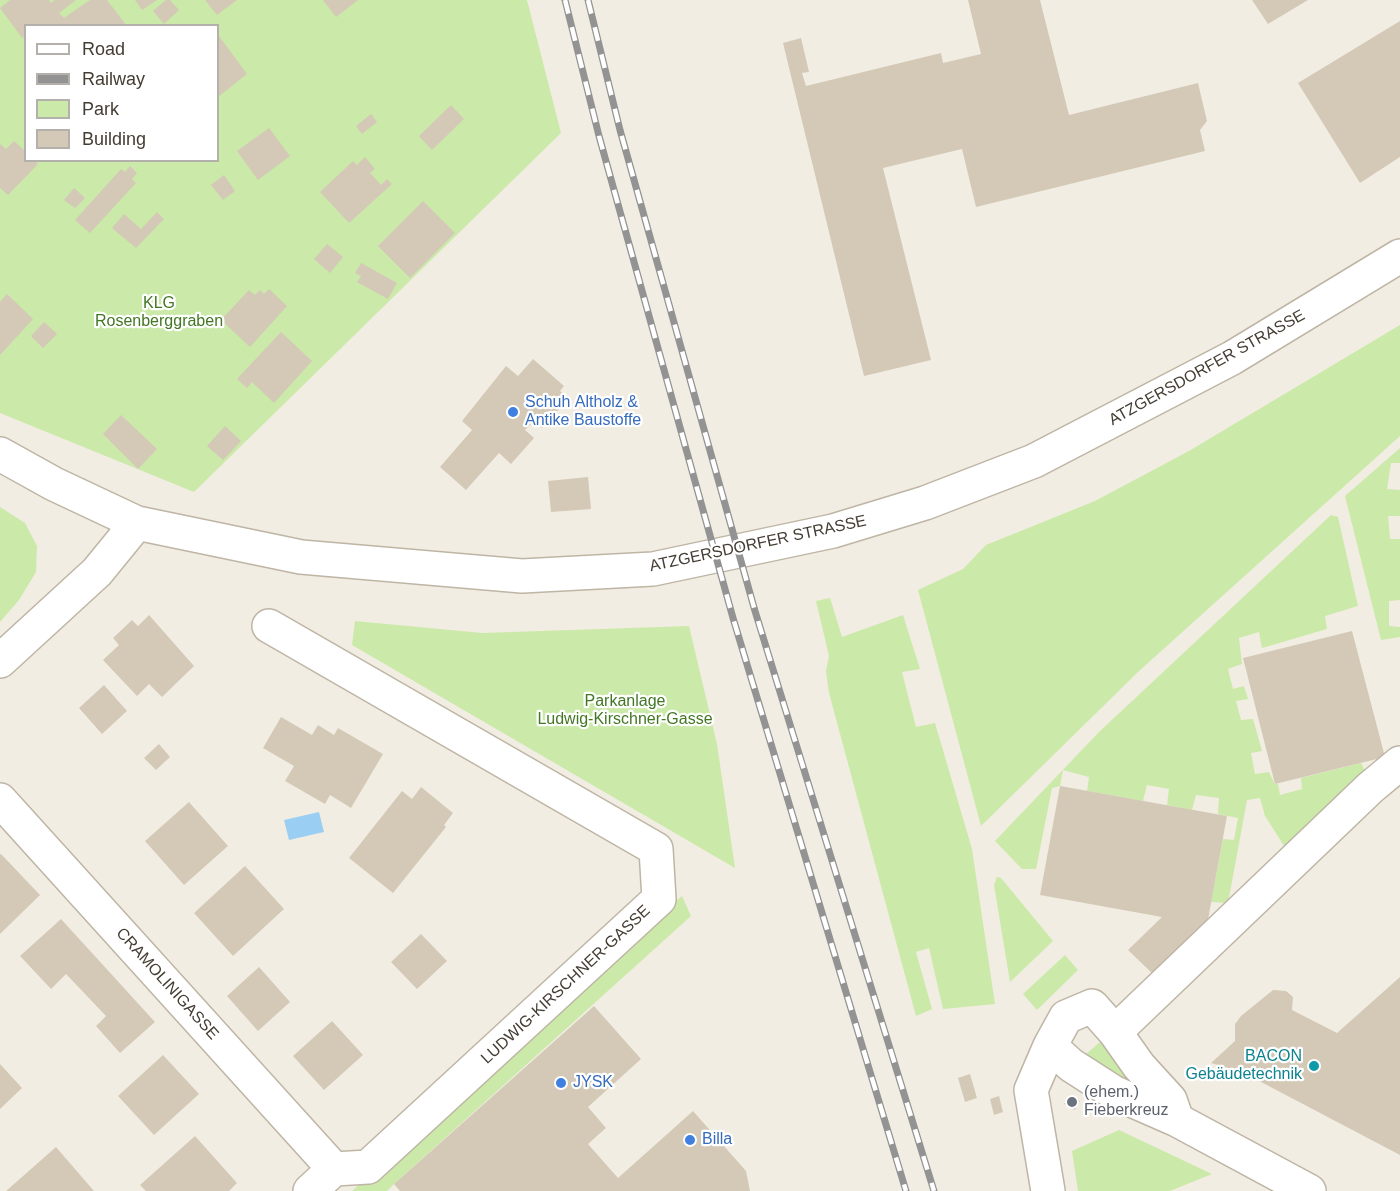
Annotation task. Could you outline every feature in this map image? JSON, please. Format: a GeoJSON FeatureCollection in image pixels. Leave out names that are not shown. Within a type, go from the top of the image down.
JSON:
{"type":"FeatureCollection","features":[{"type":"Feature","properties":{"kind":"street","name":"ATZGERSDORFER STRASSE"},"geometry":{"type":"LineString","coordinates":[[0,454],[137,523],[313,558],[522,576],[653,569],[834,531],[925,503],[1034,462],[1232,358],[1400,256]]}},
{"type":"Feature","properties":{"kind":"street"},"geometry":{"type":"LineString","coordinates":[[0,661],[97,572],[137,523]]}},
{"type":"Feature","properties":{"kind":"street","name":"LUDWIG-KIRSCHNER-GASSE"},"geometry":{"type":"LineString","coordinates":[[269,626],[656,849],[659,899],[368,1167],[334,1169]]}},
{"type":"Feature","properties":{"kind":"street"},"geometry":{"type":"LineString","coordinates":[[1115,1032],[1370,788],[1400,763]]}},
{"type":"Feature","properties":{"kind":"street","name":"CRAMOLINIGASSE"},"geometry":{"type":"LineString","coordinates":[[0,800],[334,1169]]}},
{"type":"Feature","properties":{"kind":"street"},"geometry":{"type":"LineString","coordinates":[[1048,1191],[1031,1089],[1066,1017],[1092,1006],[1115,1032],[1138,1066],[1170,1100],[1177,1120]]}},
{"type":"Feature","properties":{"kind":"street"},"geometry":{"type":"LineString","coordinates":[[1050,1046],[1071,1065],[1113,1092],[1177,1120],[1309,1191]]}},
{"type":"Feature","properties":{"kind":"street"},"geometry":{"type":"LineString","coordinates":[[310,1191],[334,1169]]}},
{"type":"Feature","properties":{"kind":"green space","name":"KLG Rosenberggraben"},"geometry":{"type":"Polygon","coordinates":[[[0,0],[527,0],[561,133],[194,492],[0,413],[0,0]]]}},
{"type":"Feature","properties":{"kind":"green space"},"geometry":{"type":"Polygon","coordinates":[[[1400,325],[1400,436],[1138,672],[981,826],[918,590],[963,569],[986,545],[1095,501],[1189,451],[1400,325]]]}},
{"type":"Feature","properties":{"kind":"green space"},"geometry":{"type":"Polygon","coordinates":[[[1400,448],[1400,463],[1391,463],[1387,489],[1400,490],[1400,516],[1388,516],[1390,539],[1400,539],[1400,600],[1389,601],[1389,626],[1400,627],[1400,637],[1381,640],[1345,496],[1400,448]]]}},
{"type":"Feature","properties":{"kind":"green space"},"geometry":{"type":"Polygon","coordinates":[[[0,507],[25,523],[37,546],[36,572],[19,600],[0,622],[0,507]]]}},
{"type":"Feature","properties":{"kind":"green space"},"geometry":{"type":"Polygon","coordinates":[[[1331,515],[1338,517],[1358,606],[1325,616],[1327,629],[1262,648],[1259,632],[1239,638],[1242,664],[1228,669],[1233,689],[1244,686],[1248,699],[1236,701],[1241,720],[1253,719],[1262,751],[1251,753],[1255,774],[1269,772],[1275,784],[1278,784],[1280,795],[1302,789],[1301,778],[1361,763],[1369,779],[1286,849],[1265,816],[1260,798],[1247,800],[1228,903],[1211,902],[1223,839],[1234,840],[1238,818],[1218,814],[1219,798],[1196,795],[1192,810],[1167,805],[1169,789],[1147,785],[1143,801],[1087,791],[1089,777],[1063,770],[1060,786],[1052,788],[1036,869],[1022,869],[995,841],[1099,732],[1331,515]]]}},
{"type":"Feature","properties":{"kind":"green space"},"geometry":{"type":"Polygon","coordinates":[[[830,598],[842,637],[903,615],[920,669],[902,672],[916,727],[935,723],[972,849],[995,1004],[943,1009],[929,948],[916,952],[932,1009],[916,1016],[829,693],[826,671],[829,656],[816,601],[830,598]]]}},
{"type":"Feature","properties":{"kind":"green space","name":"Parkanlage Ludwig-Kirschner-Gasse"},"geometry":{"type":"Polygon","coordinates":[[[355,621],[482,633],[689,626],[717,744],[735,868],[352,645],[355,621]]]}},
{"type":"Feature","properties":{"kind":"green space"},"geometry":{"type":"Polygon","coordinates":[[[997,877],[1001,878],[1053,941],[1010,982],[994,885],[997,877]]]}},
{"type":"Feature","properties":{"kind":"green space"},"geometry":{"type":"Polygon","coordinates":[[[682,896],[691,916],[387,1191],[352,1191],[682,896]]]}},
{"type":"Feature","properties":{"kind":"green space"},"geometry":{"type":"Polygon","coordinates":[[[1065,955],[1078,970],[1037,1010],[1023,994],[1065,955]]]}},
{"type":"Feature","properties":{"kind":"green space"},"geometry":{"type":"Polygon","coordinates":[[[1105,1038],[1148,1091],[1081,1058],[1105,1038]]]}},
{"type":"Feature","properties":{"kind":"green space"},"geometry":{"type":"Polygon","coordinates":[[[1119,1130],[1212,1174],[1170,1191],[1078,1191],[1072,1151],[1119,1130]]]}},
{"type":"Feature","properties":{"kind":"water"},"geometry":{"type":"Polygon","coordinates":[[[319,812],[324,832],[289,840],[284,820],[319,812]]]}},
{"type":"Feature","properties":{"kind":"building"},"geometry":{"type":"Polygon","coordinates":[[[10,0],[49,0],[51,3],[55,0],[76,0],[59,13],[64,18],[90,0],[107,0],[125,24],[24,24],[23,39],[0,8],[10,0]]]}},
{"type":"Feature","properties":{"kind":"building"},"geometry":{"type":"Polygon","coordinates":[[[135,0],[157,0],[142,10],[135,0]]]}},
{"type":"Feature","properties":{"kind":"building"},"geometry":{"type":"Polygon","coordinates":[[[166,0],[170,0],[179,10],[164,24],[153,11],[166,0]]]}},
{"type":"Feature","properties":{"kind":"building"},"geometry":{"type":"Polygon","coordinates":[[[205,0],[237,0],[217,15],[205,0]]]}},
{"type":"Feature","properties":{"kind":"building"},"geometry":{"type":"Polygon","coordinates":[[[323,0],[358,0],[336,17],[323,0]]]}},
{"type":"Feature","properties":{"kind":"building"},"geometry":{"type":"Polygon","coordinates":[[[968,0],[1040,0],[1069,115],[1198,83],[1207,121],[1200,130],[1205,151],[976,207],[962,149],[883,168],[931,360],[864,376],[783,43],[801,38],[809,72],[802,73],[806,86],[941,53],[943,63],[981,54],[968,0]]]}},
{"type":"Feature","properties":{"kind":"building"},"geometry":{"type":"Polygon","coordinates":[[[1252,0],[1308,0],[1268,24],[1252,0]]]}},
{"type":"Feature","properties":{"kind":"building"},"geometry":{"type":"Polygon","coordinates":[[[1400,21],[1400,157],[1360,183],[1298,83],[1400,21]]]}},
{"type":"Feature","properties":{"kind":"building"},"geometry":{"type":"Polygon","coordinates":[[[219,36],[247,74],[219,96],[219,36]]]}},
{"type":"Feature","properties":{"kind":"building"},"geometry":{"type":"Polygon","coordinates":[[[451,105],[464,119],[432,150],[419,136],[451,105]]]}},
{"type":"Feature","properties":{"kind":"building"},"geometry":{"type":"Polygon","coordinates":[[[371,114],[377,122],[362,134],[356,126],[371,114]]]}},
{"type":"Feature","properties":{"kind":"building"},"geometry":{"type":"Polygon","coordinates":[[[269,128],[290,156],[258,180],[237,151],[269,128]]]}},
{"type":"Feature","properties":{"kind":"building"},"geometry":{"type":"Polygon","coordinates":[[[14,141],[24,150],[24,162],[38,164],[8,195],[0,188],[0,144],[6,149],[14,141]]]}},
{"type":"Feature","properties":{"kind":"building"},"geometry":{"type":"Polygon","coordinates":[[[365,157],[375,169],[370,173],[381,185],[387,179],[392,184],[349,223],[320,192],[353,161],[357,165],[365,157]]]}},
{"type":"Feature","properties":{"kind":"building"},"geometry":{"type":"Polygon","coordinates":[[[130,166],[137,173],[132,179],[136,183],[90,233],[75,220],[121,169],[125,172],[130,166]]]}},
{"type":"Feature","properties":{"kind":"building"},"geometry":{"type":"Polygon","coordinates":[[[224,175],[235,191],[223,200],[211,185],[224,175]]]}},
{"type":"Feature","properties":{"kind":"building"},"geometry":{"type":"Polygon","coordinates":[[[74,188],[85,198],[75,208],[64,200],[74,188]]]}},
{"type":"Feature","properties":{"kind":"building"},"geometry":{"type":"Polygon","coordinates":[[[423,201],[455,233],[410,278],[378,246],[423,201]]]}},
{"type":"Feature","properties":{"kind":"building"},"geometry":{"type":"Polygon","coordinates":[[[157,212],[164,219],[136,248],[112,228],[124,214],[141,229],[157,212]]]}},
{"type":"Feature","properties":{"kind":"building"},"geometry":{"type":"Polygon","coordinates":[[[327,244],[343,257],[330,273],[314,259],[327,244]]]}},
{"type":"Feature","properties":{"kind":"building"},"geometry":{"type":"Polygon","coordinates":[[[361,263],[397,283],[388,299],[357,282],[361,276],[355,273],[361,263]]]}},
{"type":"Feature","properties":{"kind":"building"},"geometry":{"type":"Polygon","coordinates":[[[269,289],[287,306],[250,347],[221,320],[249,290],[255,295],[260,290],[264,294],[269,289]]]}},
{"type":"Feature","properties":{"kind":"building"},"geometry":{"type":"Polygon","coordinates":[[[7,294],[33,319],[0,355],[0,302],[7,294]]]}},
{"type":"Feature","properties":{"kind":"building"},"geometry":{"type":"Polygon","coordinates":[[[44,322],[57,334],[43,348],[31,336],[44,322]]]}},
{"type":"Feature","properties":{"kind":"building"},"geometry":{"type":"Polygon","coordinates":[[[281,332],[312,361],[274,403],[252,382],[247,388],[237,379],[281,332]]]}},
{"type":"Feature","properties":{"kind":"building","name":"Schuh Altholz & Antike Baustoffe"},"geometry":{"type":"Polygon","coordinates":[[[533,359],[564,386],[560,391],[569,398],[542,428],[534,421],[525,430],[534,438],[511,464],[499,453],[466,490],[440,467],[472,430],[462,421],[506,366],[518,376],[533,359]]]}},
{"type":"Feature","properties":{"kind":"building"},"geometry":{"type":"Polygon","coordinates":[[[121,415],[157,449],[138,469],[103,434],[121,415]]]}},
{"type":"Feature","properties":{"kind":"building"},"geometry":{"type":"Polygon","coordinates":[[[225,426],[241,441],[223,460],[207,446],[225,426]]]}},
{"type":"Feature","properties":{"kind":"building"},"geometry":{"type":"Polygon","coordinates":[[[588,477],[591,509],[551,512],[548,481],[588,477]]]}},
{"type":"Feature","properties":{"kind":"building"},"geometry":{"type":"Polygon","coordinates":[[[149,615],[194,666],[162,697],[149,684],[137,696],[103,660],[119,645],[113,638],[132,620],[138,626],[149,615]]]}},
{"type":"Feature","properties":{"kind":"building"},"geometry":{"type":"Polygon","coordinates":[[[1352,631],[1385,757],[1275,784],[1243,658],[1352,631]]]}},
{"type":"Feature","properties":{"kind":"building"},"geometry":{"type":"Polygon","coordinates":[[[104,685],[127,711],[102,734],[79,708],[104,685]]]}},
{"type":"Feature","properties":{"kind":"building"},"geometry":{"type":"Polygon","coordinates":[[[281,717],[312,735],[318,725],[334,735],[338,728],[383,754],[351,808],[330,795],[325,804],[285,781],[294,766],[263,748],[281,717]]]}},
{"type":"Feature","properties":{"kind":"building"},"geometry":{"type":"Polygon","coordinates":[[[159,744],[170,757],[156,770],[144,758],[159,744]]]}},
{"type":"Feature","properties":{"kind":"building"},"geometry":{"type":"Polygon","coordinates":[[[1060,786],[1227,816],[1207,925],[1155,976],[1128,950],[1162,917],[1040,895],[1060,786]]]}},
{"type":"Feature","properties":{"kind":"building"},"geometry":{"type":"Polygon","coordinates":[[[421,787],[453,813],[444,825],[446,827],[393,893],[349,858],[402,791],[412,799],[421,787]]]}},
{"type":"Feature","properties":{"kind":"building"},"geometry":{"type":"Polygon","coordinates":[[[189,802],[228,846],[184,885],[145,841],[189,802]]]}},
{"type":"Feature","properties":{"kind":"building"},"geometry":{"type":"Polygon","coordinates":[[[0,855],[40,895],[0,934],[0,855]]]}},
{"type":"Feature","properties":{"kind":"building"},"geometry":{"type":"Polygon","coordinates":[[[245,866],[284,909],[233,956],[194,913],[245,866]]]}},
{"type":"Feature","properties":{"kind":"building"},"geometry":{"type":"Polygon","coordinates":[[[61,919],[155,1022],[120,1053],[96,1026],[106,1016],[66,974],[51,989],[20,956],[61,919]]]}},
{"type":"Feature","properties":{"kind":"building"},"geometry":{"type":"Polygon","coordinates":[[[421,934],[447,961],[417,989],[391,962],[421,934]]]}},
{"type":"Feature","properties":{"kind":"building"},"geometry":{"type":"Polygon","coordinates":[[[259,967],[290,1002],[258,1031],[227,996],[259,967]]]}},
{"type":"Feature","properties":{"kind":"building","name":"BACON Gebäudetechnik"},"geometry":{"type":"Polygon","coordinates":[[[1400,977],[1400,1155],[1242,1072],[1211,1063],[1235,1041],[1235,1024],[1241,1016],[1273,990],[1286,991],[1293,997],[1292,1010],[1337,1033],[1400,977]]]}},
{"type":"Feature","properties":{"kind":"building","name":"JYSK"},"geometry":{"type":"Polygon","coordinates":[[[594,1006],[641,1059],[588,1107],[606,1128],[588,1144],[618,1178],[693,1111],[746,1171],[750,1191],[400,1191],[394,1184],[594,1006]]]}},
{"type":"Feature","properties":{"kind":"building"},"geometry":{"type":"Polygon","coordinates":[[[332,1021],[363,1055],[324,1090],[293,1056],[332,1021]]]}},
{"type":"Feature","properties":{"kind":"building"},"geometry":{"type":"Polygon","coordinates":[[[163,1055],[199,1094],[154,1135],[118,1096],[163,1055]]]}},
{"type":"Feature","properties":{"kind":"building"},"geometry":{"type":"Polygon","coordinates":[[[0,1064],[22,1088],[0,1109],[0,1064]]]}},
{"type":"Feature","properties":{"kind":"building"},"geometry":{"type":"Polygon","coordinates":[[[970,1074],[977,1098],[965,1102],[958,1078],[970,1074]]]}},
{"type":"Feature","properties":{"kind":"building","name":"(ehem.) Fieberkreuz"},"geometry":{"type":"Polygon","coordinates":[[[1070,1095],[1080,1101],[1075,1110],[1064,1104],[1070,1095]]]}},
{"type":"Feature","properties":{"kind":"building"},"geometry":{"type":"Polygon","coordinates":[[[999,1096],[1003,1112],[994,1115],[990,1099],[999,1096]]]}},
{"type":"Feature","properties":{"kind":"building"},"geometry":{"type":"Polygon","coordinates":[[[195,1136],[237,1183],[229,1191],[146,1191],[140,1185],[195,1136]]]}},
{"type":"Feature","properties":{"kind":"building"},"geometry":{"type":"Polygon","coordinates":[[[56,1147],[94,1191],[6,1191],[56,1147]]]}},
{"type":"Feature","properties":{"kind":"railway"},"geometry":{"type":"LineString","coordinates":[[565,0],[599,136],[733,618],[906,1191]]}},
{"type":"Feature","properties":{"kind":"railway"},"geometry":{"type":"LineString","coordinates":[[588,0],[620,130],[755,611],[934,1191]]}},
{"type":"Feature","properties":{"kind":"place","name":"Schuh Altholz & Antike Baustoffe"},"geometry":{"type":"Point","coordinates":[513,412]}},
{"type":"Feature","properties":{"kind":"place","name":"BACON Gebäudetechnik"},"geometry":{"type":"Point","coordinates":[1314,1066]}},
{"type":"Feature","properties":{"kind":"place","name":"JYSK"},"geometry":{"type":"Point","coordinates":[561,1083]}},
{"type":"Feature","properties":{"kind":"place","name":"(ehem.) Fieberkreuz"},"geometry":{"type":"Point","coordinates":[1072,1102]}},
{"type":"Feature","properties":{"kind":"place","name":"Billa"},"geometry":{"type":"Point","coordinates":[690,1140]}}]}
